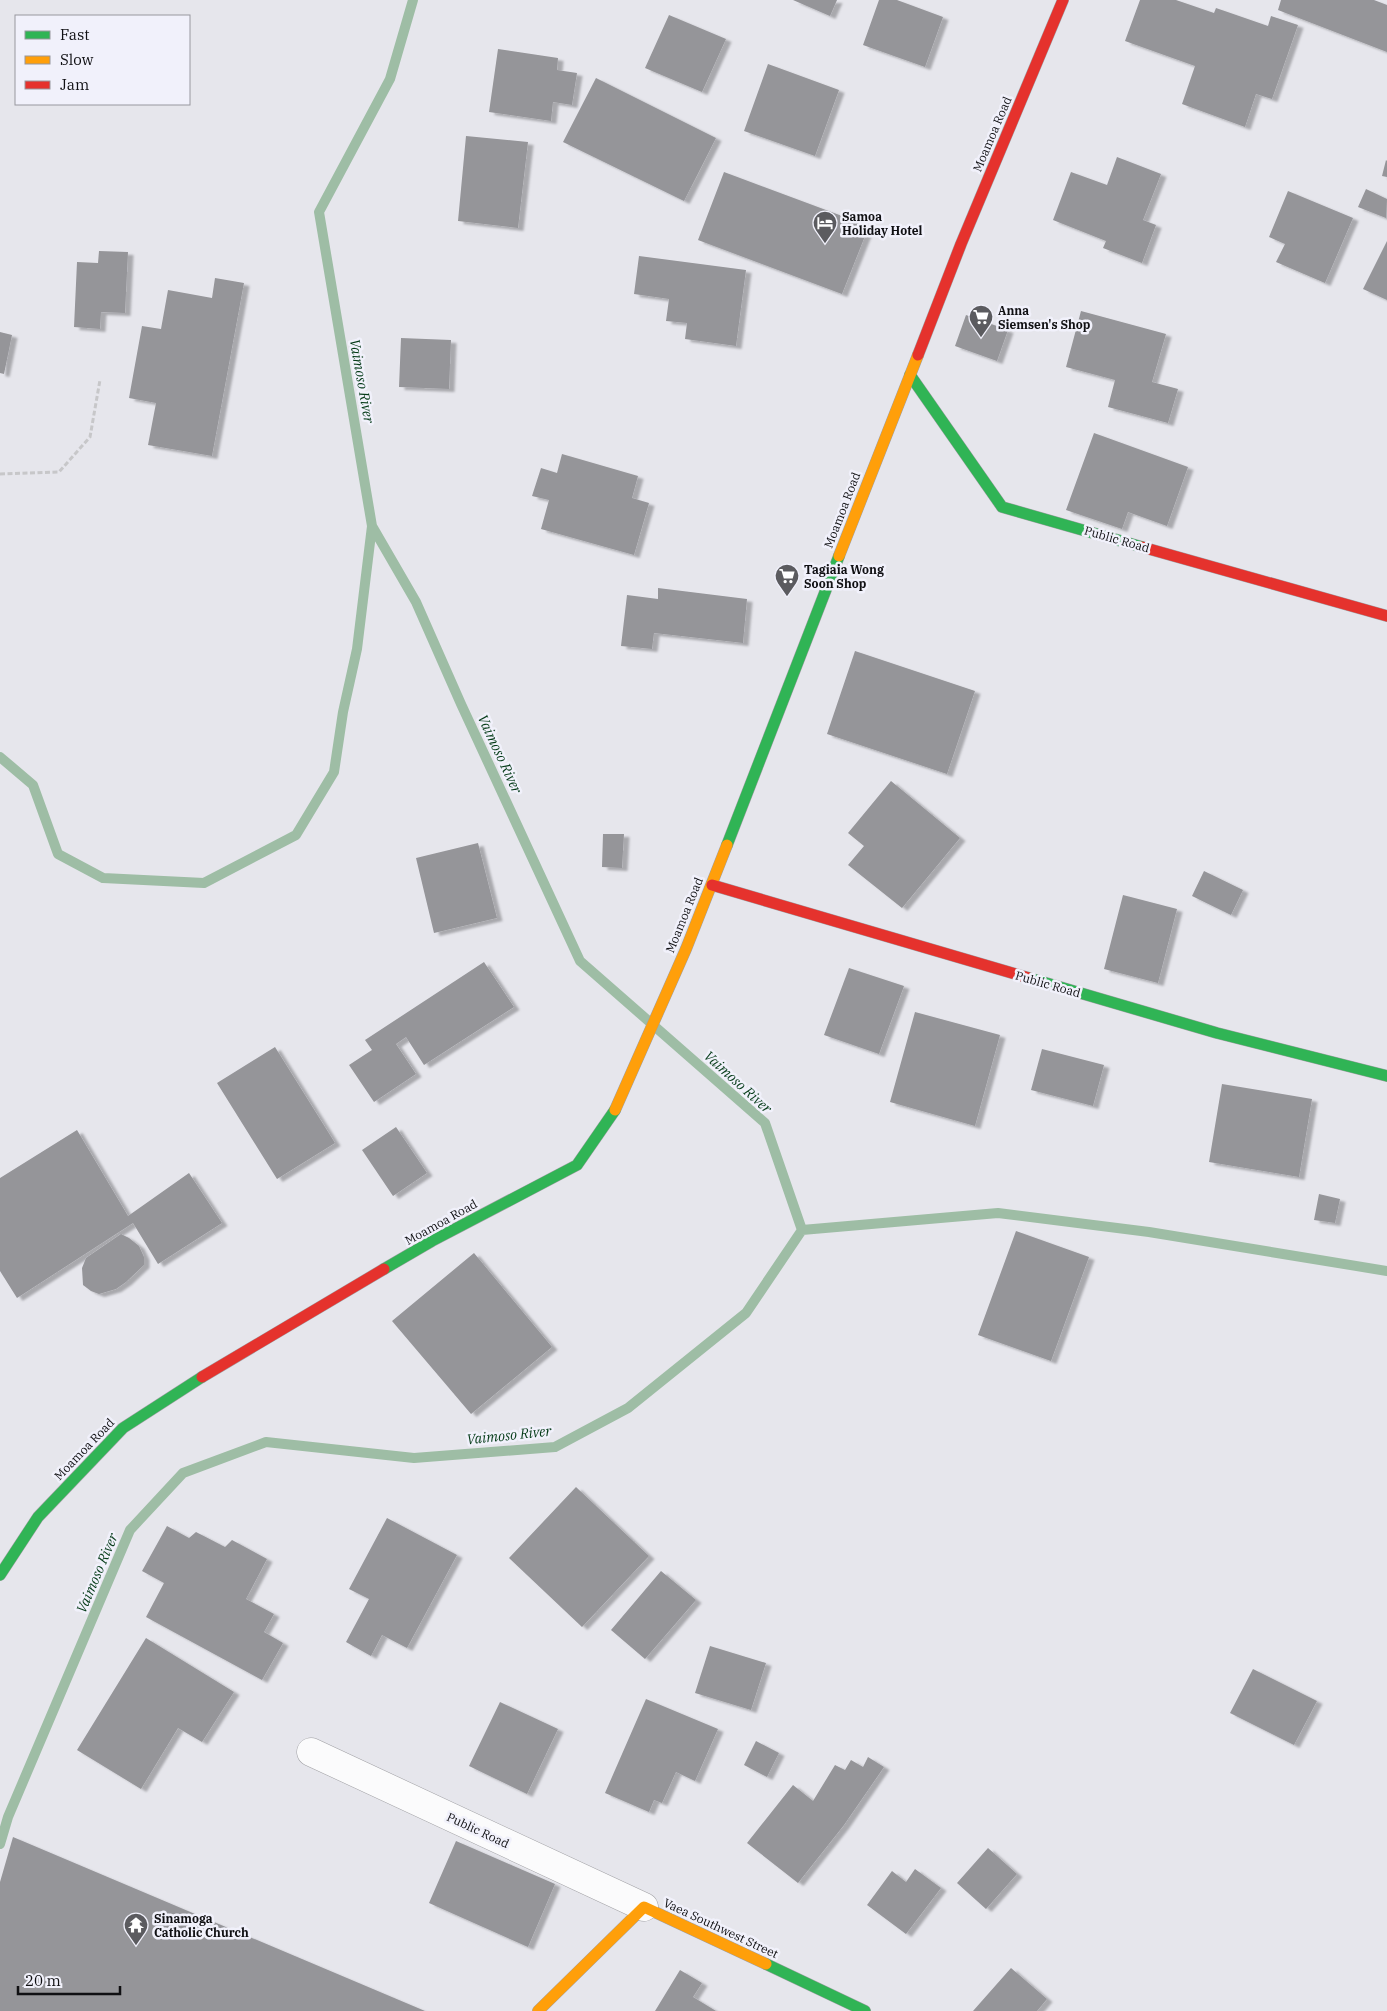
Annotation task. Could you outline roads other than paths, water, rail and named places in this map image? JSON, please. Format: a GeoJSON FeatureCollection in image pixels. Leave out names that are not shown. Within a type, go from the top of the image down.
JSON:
{"type":"FeatureCollection","features":[{"type":"Feature","properties":{"kind":"street","name":"Moamoa Road"},"geometry":{"type":"LineString","coordinates":[[0,1575],[38,1517],[123,1428],[178,1391],[432,1241],[577,1166],[613,1114],[686,949],[712,885],[961,244],[1063,0]]}},
{"type":"Feature","properties":{"kind":"street","name":"Public Road"},"geometry":{"type":"LineString","coordinates":[[910,375],[1002,507],[1387,616]]}},
{"type":"Feature","properties":{"kind":"street","name":"Public Road"},"geometry":{"type":"LineString","coordinates":[[712,885],[1217,1033],[1387,1076]]}},
{"type":"Feature","properties":{"kind":"street","name":"Public Road"},"geometry":{"type":"LineString","coordinates":[[311,1752],[644,1907]]}},
{"type":"Feature","properties":{"kind":"street","name":"Vaea Southwest Street"},"geometry":{"type":"LineString","coordinates":[[538,2011],[644,1907],[865,2011]]}},
{"type":"Feature","properties":{"kind":"waterway","name":"Vaimoso River"},"geometry":{"type":"LineString","coordinates":[[0,1844],[8,1817],[130,1530],[183,1473],[266,1442],[414,1458],[555,1447],[628,1408],[746,1313],[802,1230],[765,1123],[580,961],[416,602],[372,526],[319,212],[390,79],[413,0]]}},
{"type":"Feature","properties":{"kind":"waterway"},"geometry":{"type":"LineString","coordinates":[[0,757],[33,785],[58,854],[103,878],[204,883],[296,835],[334,772],[343,712],[357,649],[372,526]]}},
{"type":"Feature","properties":{"kind":"waterway"},"geometry":{"type":"LineString","coordinates":[[802,1230],[998,1213],[1149,1232],[1387,1271]]}},
{"type":"Feature","properties":{"kind":"place","name":"Samoa Holiday Hotel"},"geometry":{"type":"Point","coordinates":[825,244]}},
{"type":"Feature","properties":{"kind":"place","name":"Anna Siemsen's Shop"},"geometry":{"type":"Point","coordinates":[981,338]}},
{"type":"Feature","properties":{"kind":"place","name":"Tagiaia Wong Soon Shop"},"geometry":{"type":"Point","coordinates":[787,597]}},
{"type":"Feature","properties":{"kind":"place","name":"Sinamoga Catholic Church"},"geometry":{"type":"Point","coordinates":[136,1946]}}]}
